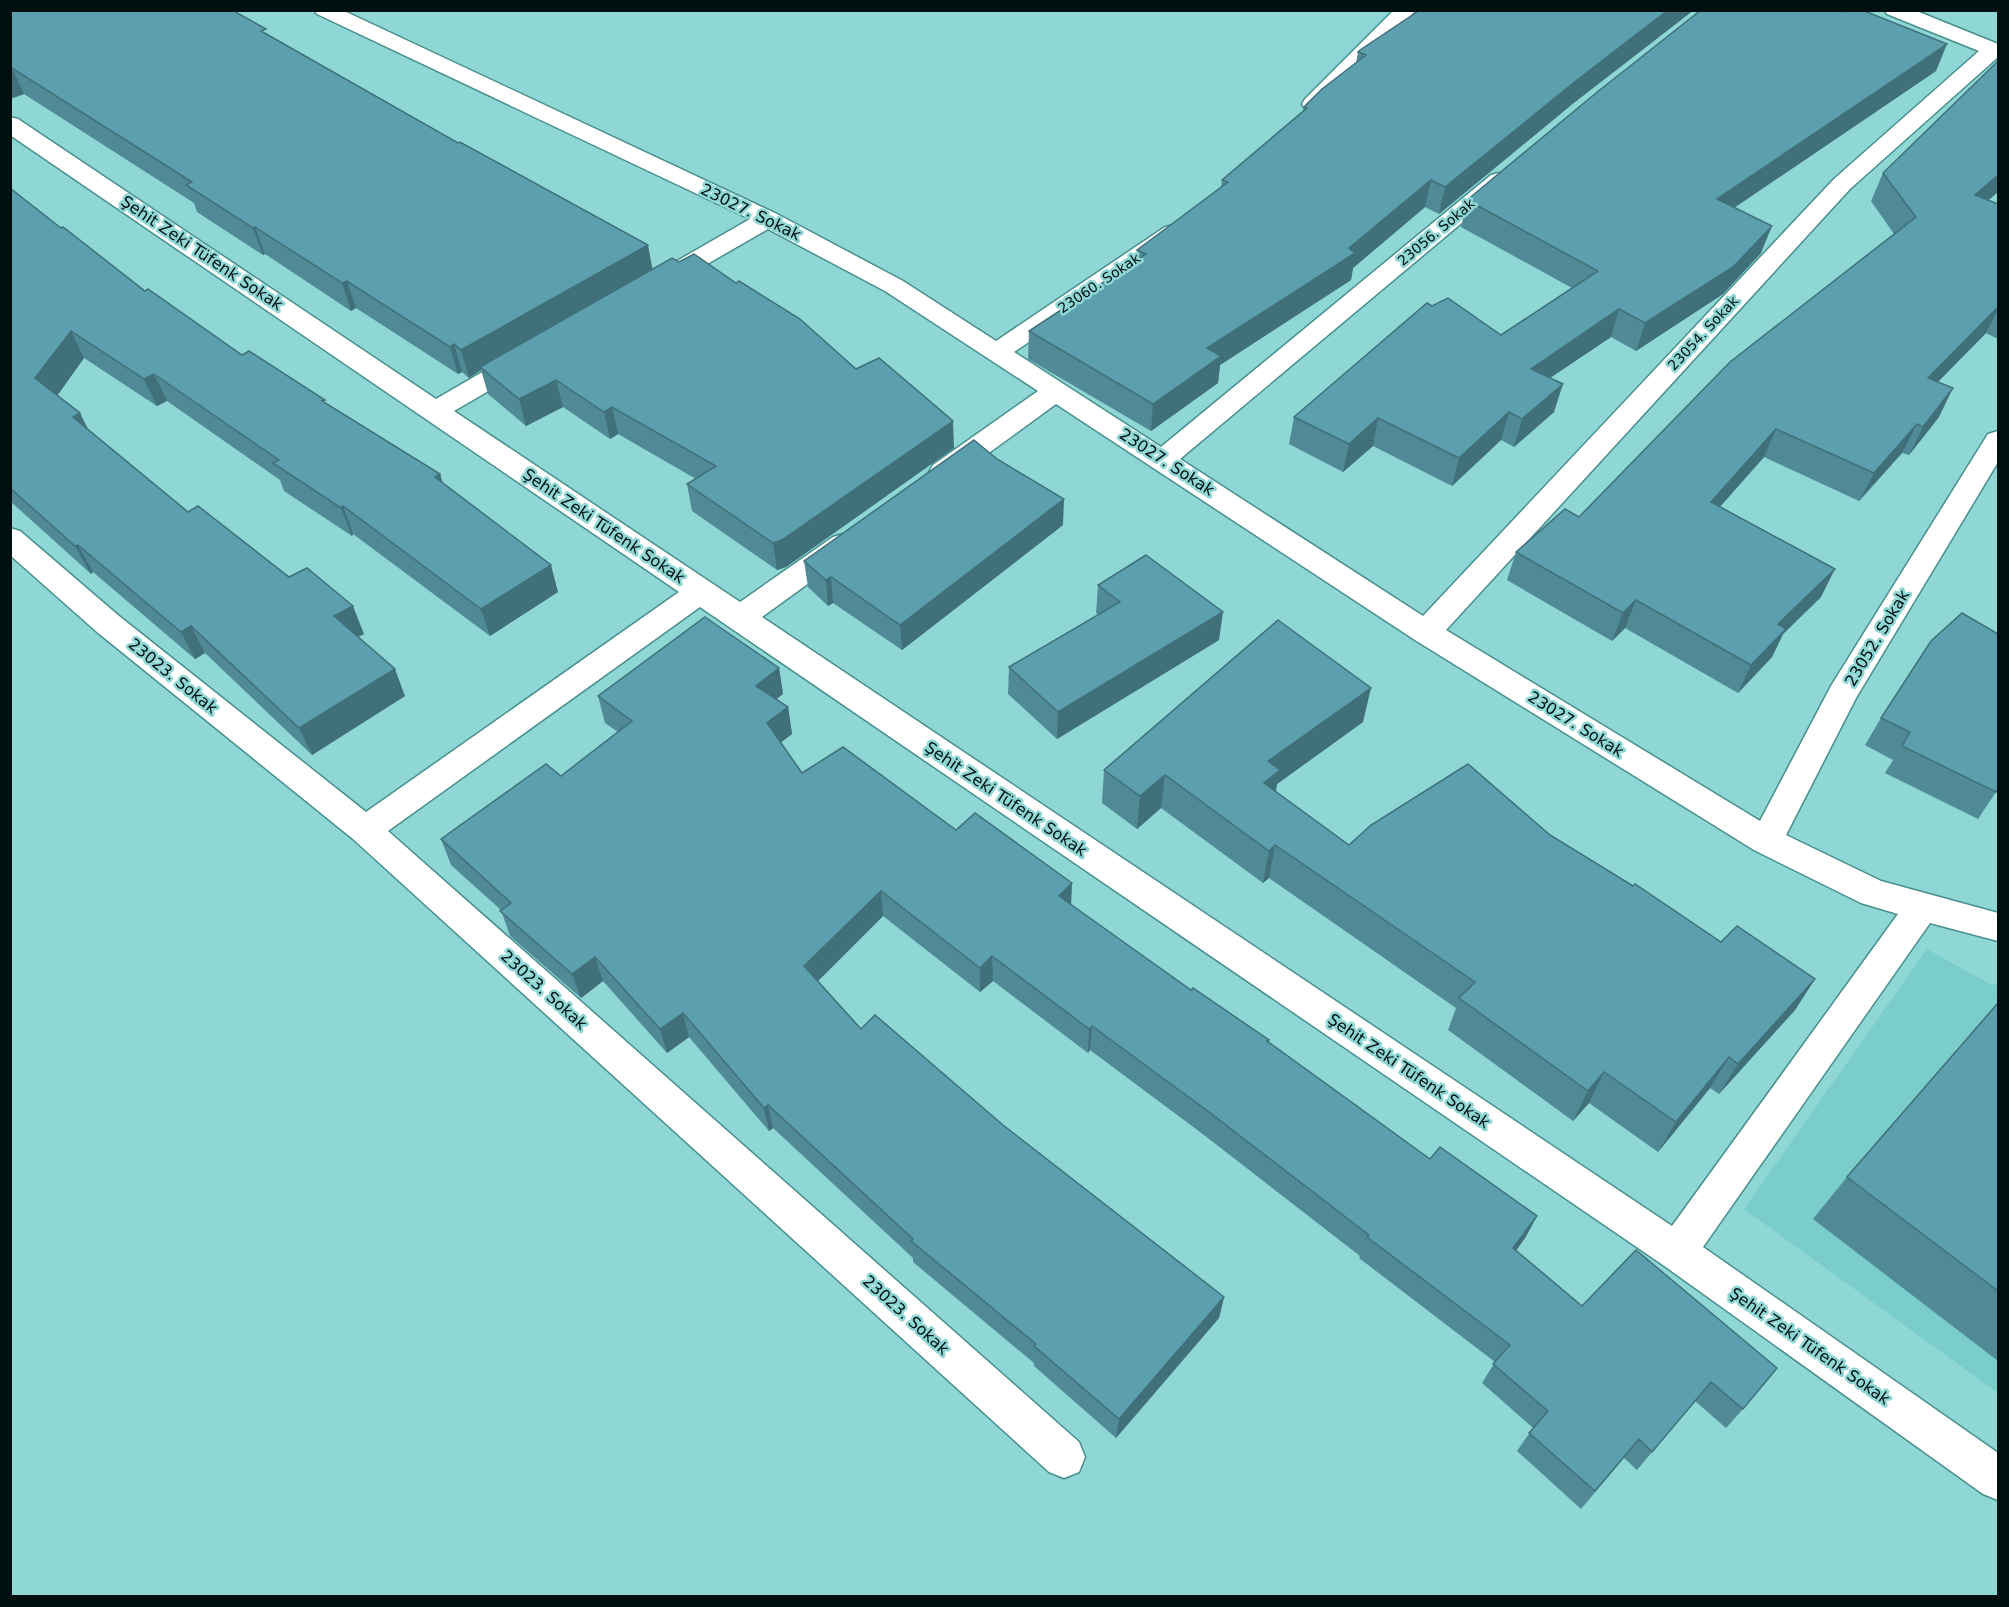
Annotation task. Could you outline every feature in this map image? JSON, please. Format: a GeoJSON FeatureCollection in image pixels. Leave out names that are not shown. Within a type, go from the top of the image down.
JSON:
{"type":"FeatureCollection","features":[{"type":"Feature","properties":{"kind":"street","name":"23027. Sokak"},"geometry":{"type":"LineString","coordinates":[[324,10],[768,219],[894,286],[1426,632],[1766,841],[1873,893],[1998,927]]}},
{"type":"Feature","properties":{"kind":"street"},"geometry":{"type":"LineString","coordinates":[[1297,120],[1406,10]]}},
{"type":"Feature","properties":{"kind":"street"},"geometry":{"type":"LineString","coordinates":[[1894,10],[1996,50]]}},
{"type":"Feature","properties":{"kind":"street","name":"23054. Sokak"},"geometry":{"type":"LineString","coordinates":[[1426,632],[1842,184],[1996,50]]}},
{"type":"Feature","properties":{"kind":"street","name":"Şehit Zeki Tüfenk Sokak"},"geometry":{"type":"LineString","coordinates":[[10,124],[1677,1252],[1998,1479]]}},
{"type":"Feature","properties":{"kind":"street","name":"23056. Sokak"},"geometry":{"type":"LineString","coordinates":[[1163,459],[1516,165]]}},
{"type":"Feature","properties":{"kind":"street","name":"23060. Sokak"},"geometry":{"type":"LineString","coordinates":[[997,352],[1166,238],[1193,215]]}},
{"type":"Feature","properties":{"kind":"street"},"geometry":{"type":"LineString","coordinates":[[636,295],[768,219]]}},
{"type":"Feature","properties":{"kind":"street"},"geometry":{"type":"LineString","coordinates":[[434,411],[545,347]]}},
{"type":"Feature","properties":{"kind":"street"},"geometry":{"type":"LineString","coordinates":[[922,487],[1056,391]]}},
{"type":"Feature","properties":{"kind":"street","name":"23052. Sokak"},"geometry":{"type":"LineString","coordinates":[[1766,841],[1842,694],[1998,440]]}},
{"type":"Feature","properties":{"kind":"street"},"geometry":{"type":"LineString","coordinates":[[739,618],[864,529]]}},
{"type":"Feature","properties":{"kind":"street","name":"23023. Sokak"},"geometry":{"type":"LineString","coordinates":[[10,538],[108,624],[365,830],[1064,1457]]}},
{"type":"Feature","properties":{"kind":"street"},"geometry":{"type":"LineString","coordinates":[[365,830],[700,592]]}},
{"type":"Feature","properties":{"kind":"street"},"geometry":{"type":"LineString","coordinates":[[1677,1252],[1922,907]]}},
{"type":"Feature","properties":{"kind":"shaded area"},"geometry":{"type":"Polygon","coordinates":[[[1927,949],[1990,984],[1998,985],[1998,1393],[1744,1209],[1927,949]]]}},
{"type":"Feature","properties":{"kind":"building"},"geometry":{"type":"Polygon","coordinates":[[[10,10],[232,10],[266,29],[261,31],[458,143],[460,142],[648,245],[461,350],[454,344],[450,347],[347,281],[342,283],[255,227],[253,228],[186,185],[192,182],[10,68],[10,10]]]}},
{"type":"Feature","properties":{"kind":"building"},"geometry":{"type":"Polygon","coordinates":[[[1420,10],[1668,10],[1445,187],[1431,180],[1349,248],[1355,253],[1207,348],[1221,356],[1153,404],[1029,331],[1146,254],[1137,250],[1228,182],[1222,180],[1307,108],[1304,107],[1322,89],[1366,55],[1358,52],[1360,50],[1420,10]]]}},
{"type":"Feature","properties":{"kind":"building"},"geometry":{"type":"Polygon","coordinates":[[[1701,10],[1839,10],[1843,12],[1862,10],[1947,44],[1717,199],[1772,226],[1733,267],[1645,323],[1619,309],[1531,369],[1563,384],[1522,419],[1509,412],[1459,458],[1378,418],[1349,444],[1294,417],[1427,303],[1432,306],[1448,298],[1501,335],[1598,271],[1467,200],[1701,10]]]}},
{"type":"Feature","properties":{"kind":"building"},"geometry":{"type":"Polygon","coordinates":[[[1998,61],[1998,175],[1975,195],[1998,204],[1998,307],[1928,378],[1953,388],[1923,427],[1917,424],[1874,473],[1776,429],[1711,502],[1835,569],[1778,624],[1786,629],[1751,665],[1636,600],[1623,613],[1516,552],[1565,509],[1579,517],[1730,362],[1916,217],[1883,173],[1998,61]]]}},
{"type":"Feature","properties":{"kind":"building"},"geometry":{"type":"Polygon","coordinates":[[[10,188],[145,291],[148,289],[242,355],[249,351],[325,400],[322,401],[440,474],[435,477],[551,565],[481,609],[343,506],[341,508],[273,463],[279,460],[154,374],[144,379],[71,331],[35,378],[80,413],[73,417],[188,512],[198,506],[289,577],[307,568],[353,606],[334,616],[395,669],[299,728],[191,626],[181,632],[78,545],[75,546],[10,488],[10,188]]]}},
{"type":"Feature","properties":{"kind":"building"},"geometry":{"type":"Polygon","coordinates":[[[694,254],[736,283],[739,281],[800,319],[856,369],[879,358],[953,421],[782,540],[773,543],[687,484],[716,466],[612,407],[604,412],[556,380],[519,399],[480,367],[672,258],[679,262],[694,254]]]}},
{"type":"Feature","properties":{"kind":"building"},"geometry":{"type":"Polygon","coordinates":[[[974,440],[997,459],[1064,499],[900,625],[831,577],[826,580],[804,561],[974,440]]]}},
{"type":"Feature","properties":{"kind":"building"},"geometry":{"type":"Polygon","coordinates":[[[1146,555],[1223,612],[1058,712],[1009,667],[1120,602],[1098,585],[1146,555]]]}},
{"type":"Feature","properties":{"kind":"building"},"geometry":{"type":"Polygon","coordinates":[[[1962,613],[1998,634],[1998,789],[1996,792],[1902,746],[1910,732],[1881,718],[1931,641],[1962,613]]]}},
{"type":"Feature","properties":{"kind":"building"},"geometry":{"type":"Polygon","coordinates":[[[705,617],[779,668],[756,686],[788,707],[767,723],[802,773],[843,747],[956,830],[975,813],[1072,883],[1059,896],[1191,990],[1193,988],[1269,1040],[1267,1041],[1430,1159],[1440,1147],[1537,1216],[1513,1248],[1582,1306],[1636,1250],[1777,1368],[1743,1409],[1711,1382],[1652,1452],[1639,1439],[1595,1491],[1529,1433],[1548,1411],[1493,1364],[1510,1345],[1367,1237],[1369,1235],[1209,1112],[1092,1026],[1089,1029],[992,956],[980,968],[881,891],[804,966],[861,1029],[875,1015],[1003,1125],[1224,1297],[1119,1419],[1034,1346],[1036,1344],[911,1241],[913,1239],[768,1105],[764,1108],[683,1013],[660,1029],[595,957],[572,974],[500,911],[511,903],[441,839],[546,764],[561,776],[632,721],[598,696],[705,617]]]}},
{"type":"Feature","properties":{"kind":"building"},"geometry":{"type":"Polygon","coordinates":[[[1278,620],[1371,688],[1268,761],[1280,770],[1264,783],[1349,845],[1371,825],[1468,764],[1550,835],[1633,886],[1635,884],[1721,942],[1737,926],[1815,979],[1738,1064],[1729,1057],[1676,1122],[1604,1072],[1588,1091],[1459,998],[1475,982],[1275,845],[1269,851],[1165,775],[1140,796],[1104,770],[1278,620]]]}},
{"type":"Feature","properties":{"kind":"building"},"geometry":{"type":"Polygon","coordinates":[[[1998,1003],[1998,1291],[1847,1177],[1998,1003]]]}}]}
